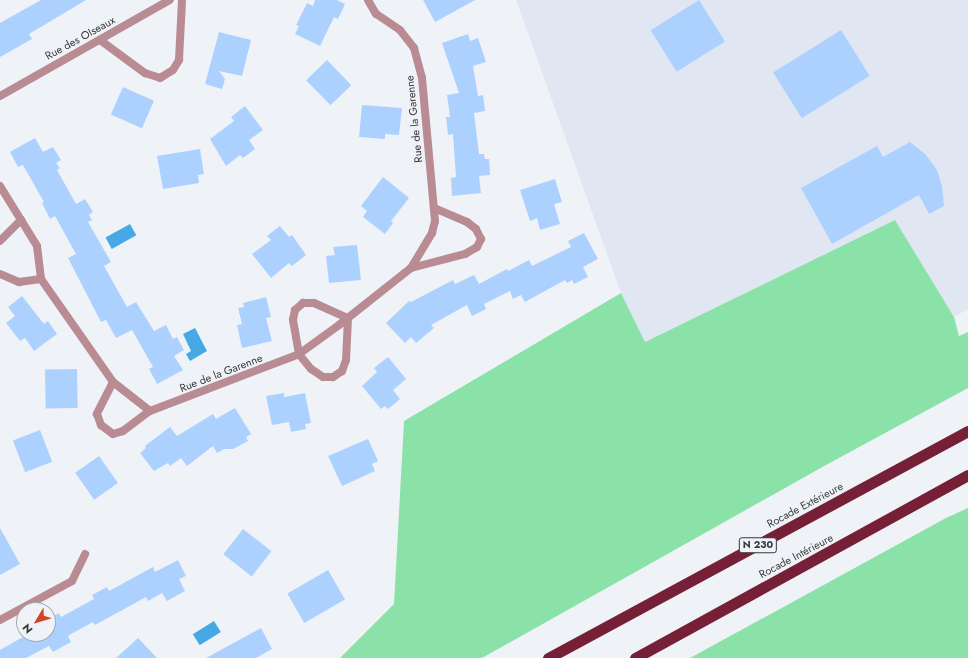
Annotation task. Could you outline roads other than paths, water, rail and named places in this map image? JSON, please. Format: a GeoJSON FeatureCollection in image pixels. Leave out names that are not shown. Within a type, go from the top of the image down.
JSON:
{"type":"FeatureCollection","features":[{"type":"Feature","properties":{"kind":"highway","name":"Rocade Extérieure"},"geometry":{"type":"LineString","coordinates":[[548,658],[968,432]]}},
{"type":"Feature","properties":{"kind":"highway","name":"Rocade Intérieure"},"geometry":{"type":"LineString","coordinates":[[635,658],[968,475]]}},
{"type":"Feature","properties":{"kind":"street","name":"Rue des OIseaux"},"geometry":{"type":"LineString","coordinates":[[0,96],[170,0]]}},
{"type":"Feature","properties":{"kind":"street"},"geometry":{"type":"LineString","coordinates":[[100,40],[145,73],[160,78],[173,70],[179,60],[182,0]]}},
{"type":"Feature","properties":{"kind":"street","name":"Rue de la Garenne"},"geometry":{"type":"LineString","coordinates":[[113,382],[97,414],[101,425],[113,434],[123,432],[150,411],[299,354],[348,318],[411,268],[432,233],[435,221],[422,78],[414,48],[400,30],[376,14],[368,0]]}},
{"type":"Feature","properties":{"kind":"street"},"geometry":{"type":"LineString","coordinates":[[0,186],[37,246],[41,279],[113,382],[150,411]]}},
{"type":"Feature","properties":{"kind":"street","name":"Rue de la Garenne"},"geometry":{"type":"LineString","coordinates":[[411,268],[465,254],[477,247],[481,239],[476,229],[467,222],[434,208]]}},
{"type":"Feature","properties":{"kind":"street"},"geometry":{"type":"LineString","coordinates":[[0,241],[21,220]]}},
{"type":"Feature","properties":{"kind":"street"},"geometry":{"type":"LineString","coordinates":[[0,274],[19,282],[41,279]]}},
{"type":"Feature","properties":{"kind":"street"},"geometry":{"type":"LineString","coordinates":[[314,303],[348,318],[346,360],[342,371],[333,377],[323,377],[311,369],[299,354],[293,320],[295,310],[303,304],[314,303]]}},
{"type":"Feature","properties":{"kind":"street"},"geometry":{"type":"LineString","coordinates":[[0,620],[72,581],[85,554]]}},
{"type":"Feature","properties":{"kind":"water"},"geometry":{"type":"Polygon","coordinates":[[[130,224],[136,235],[112,249],[106,238],[130,224]]]}},
{"type":"Feature","properties":{"kind":"water"},"geometry":{"type":"Polygon","coordinates":[[[195,328],[207,351],[190,361],[186,354],[191,351],[183,334],[195,328]]]}},
{"type":"Feature","properties":{"kind":"water"},"geometry":{"type":"Polygon","coordinates":[[[214,621],[221,632],[200,645],[193,634],[214,621]]]}}]}
